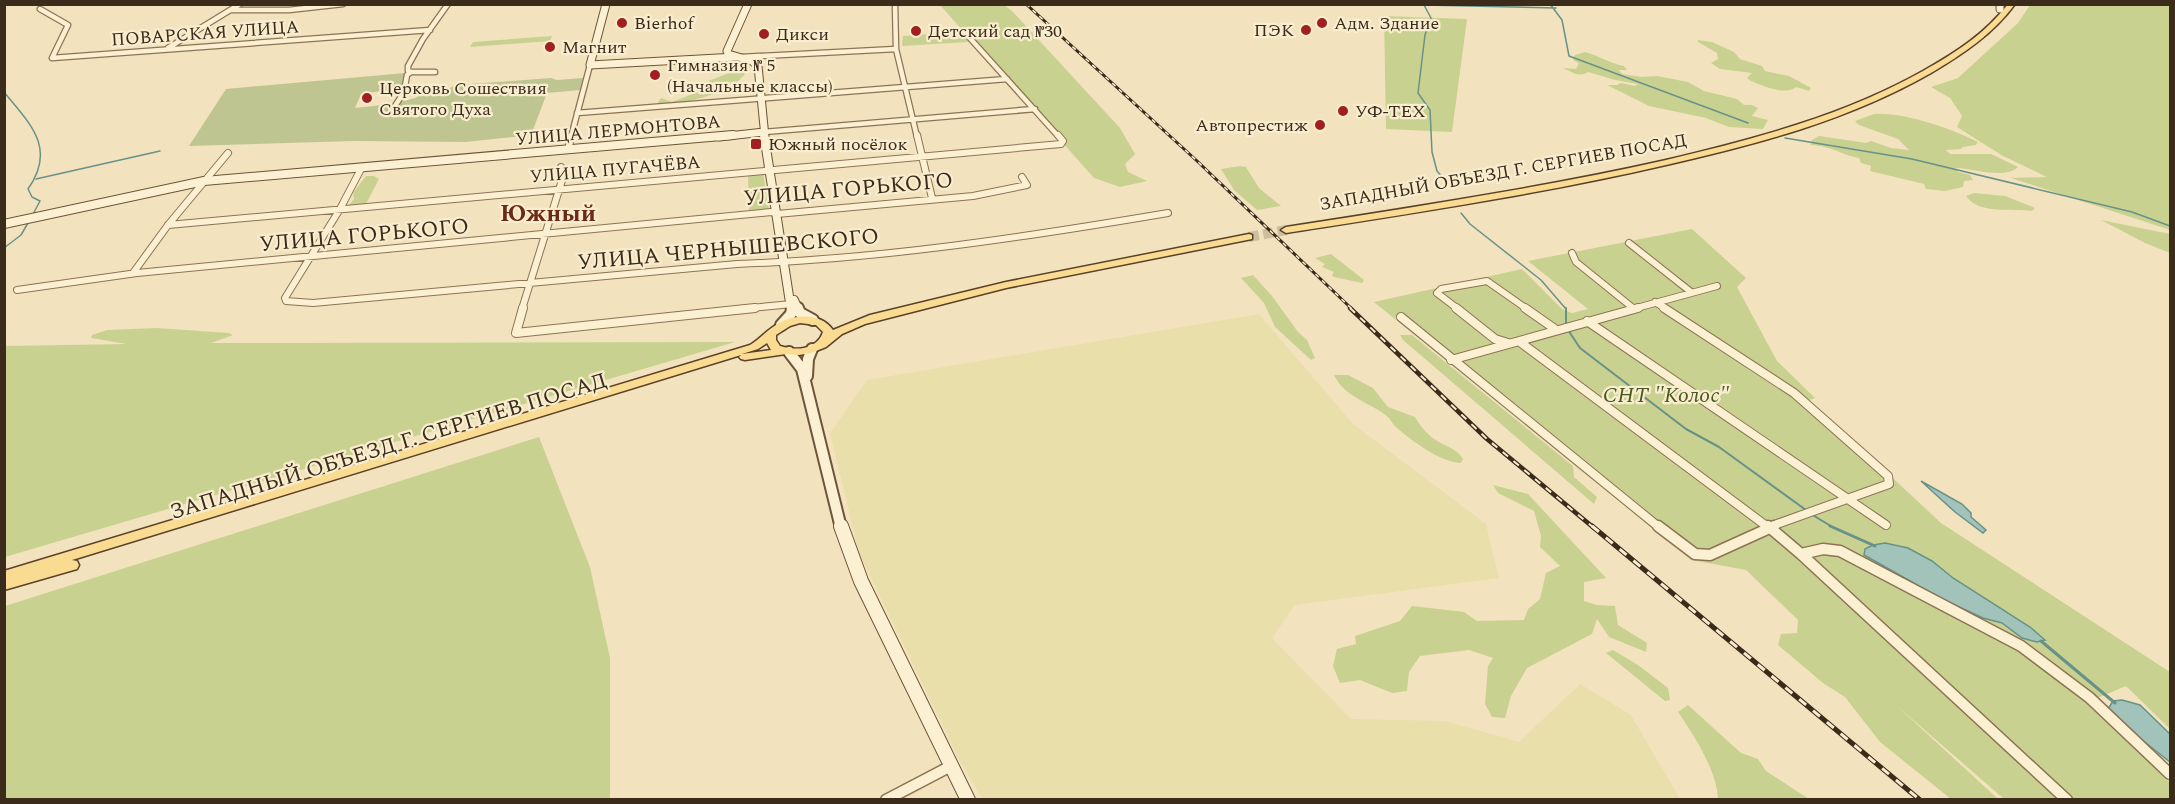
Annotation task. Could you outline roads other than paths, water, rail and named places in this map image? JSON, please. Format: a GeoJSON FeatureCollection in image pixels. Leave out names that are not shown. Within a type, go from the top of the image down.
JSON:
{"type":"FeatureCollection","features":[{"type":"Feature","properties":{"kind":"main road"},"geometry":{"type":"LineString","coordinates":[[606,4],[590,65],[739,57]]}},
{"type":"Feature","properties":{"kind":"main road"},"geometry":{"type":"LineString","coordinates":[[748,4],[727,51],[728,54],[752,61],[758,66],[769,170],[792,304],[791,314],[770,340],[773,346],[786,351],[801,366],[842,531],[861,581],[968,800]]}},
{"type":"Feature","properties":{"kind":"main road","name":"ЗАПАДНЫЙ ОБЪЕЗД Г. СЕРГИЕВ ПОСАД"},"geometry":{"type":"LineString","coordinates":[[2001,6],[1967,40],[1916,72],[1880,91],[1769,131],[1702,149],[1596,172],[1283,228],[1603,176],[1779,134],[1850,110],[1919,78],[1974,43],[2012,4]]}},
{"type":"Feature","properties":{"kind":"main road","name":"УЛИЦА ЛЕРМОНТОВА"},"geometry":{"type":"LineString","coordinates":[[4,224],[204,181],[764,132]]}},
{"type":"Feature","properties":{"kind":"main road"},"geometry":{"type":"LineString","coordinates":[[776,330],[793,321],[849,319],[945,293],[1069,265],[1246,234],[1084,267],[949,298],[852,325],[812,349],[807,365],[808,400]]}},
{"type":"Feature","properties":{"kind":"main road"},"geometry":{"type":"LineString","coordinates":[[791,291],[800,313],[828,329],[827,339]]}},
{"type":"Feature","properties":{"kind":"main road","name":"ЗАПАДНЫЙ ОБЪЕЗД Г. СЕРГИЕВ ПОСАД"},"geometry":{"type":"LineString","coordinates":[[4,576],[754,347],[776,330]]}},
{"type":"Feature","properties":{"kind":"main road","name":"ЗАПАДНЫЙ ОБЪЕЗД Г. СЕРГИЕВ ПОСАД"},"geometry":{"type":"LineString","coordinates":[[4,585],[738,360],[766,352],[812,349]]}},
{"type":"Feature","properties":{"kind":"street"},"geometry":{"type":"LineString","coordinates":[[167,49],[240,4]]}},
{"type":"Feature","properties":{"kind":"street"},"geometry":{"type":"LineString","coordinates":[[232,10],[289,10],[343,4]]}},
{"type":"Feature","properties":{"kind":"street"},"geometry":{"type":"LineString","coordinates":[[411,72],[408,71],[408,66],[448,4]]}},
{"type":"Feature","properties":{"kind":"street"},"geometry":{"type":"LineString","coordinates":[[895,4],[896,49],[932,198]]}},
{"type":"Feature","properties":{"kind":"street","name":"ПОВАРСКАЯ УЛИЦА"},"geometry":{"type":"LineString","coordinates":[[40,9],[68,25],[52,58],[430,30]]}},
{"type":"Feature","properties":{"kind":"street"},"geometry":{"type":"LineString","coordinates":[[968,36],[1035,109]]}},
{"type":"Feature","properties":{"kind":"street"},"geometry":{"type":"LineString","coordinates":[[739,57],[896,49]]}},
{"type":"Feature","properties":{"kind":"street"},"geometry":{"type":"LineString","coordinates":[[568,149],[590,65]]}},
{"type":"Feature","properties":{"kind":"street"},"geometry":{"type":"LineString","coordinates":[[395,106],[408,82],[407,75],[411,72],[435,72]]}},
{"type":"Feature","properties":{"kind":"street"},"geometry":{"type":"LineString","coordinates":[[577,113],[1007,79]]}},
{"type":"Feature","properties":{"kind":"street","name":"УЛИЦА ЛЕРМОНТОВА"},"geometry":{"type":"LineString","coordinates":[[764,132],[1035,109]]}},
{"type":"Feature","properties":{"kind":"street","name":"УЛИЦА ПУГАЧЁВА"},"geometry":{"type":"LineString","coordinates":[[168,225],[1061,144],[1063,141],[1035,109]]}},
{"type":"Feature","properties":{"kind":"street"},"geometry":{"type":"LineString","coordinates":[[133,273],[168,225],[228,153]]}},
{"type":"Feature","properties":{"kind":"street"},"geometry":{"type":"LineString","coordinates":[[312,257],[362,167]]}},
{"type":"Feature","properties":{"kind":"street"},"geometry":{"type":"LineString","coordinates":[[561,167],[562,177],[559,189],[516,333],[792,304]]}},
{"type":"Feature","properties":{"kind":"street","name":"УЛИЦА ГОРЬКОГО"},"geometry":{"type":"LineString","coordinates":[[17,290],[133,273],[771,212],[777,214],[973,196],[1027,185],[1022,177]]}},
{"type":"Feature","properties":{"kind":"street","name":"УЛИЦА ЧЕРНЫШЕВСКОГО"},"geometry":{"type":"LineString","coordinates":[[312,257],[285,298],[286,301],[313,303],[382,298],[530,282],[609,277],[737,264],[786,262],[1010,239],[1168,213]]}},
{"type":"Feature","properties":{"kind":"street"},"geometry":{"type":"LineString","coordinates":[[1629,243],[1691,292]]}},
{"type":"Feature","properties":{"kind":"street"},"geometry":{"type":"LineString","coordinates":[[1572,253],[1576,262],[1633,308]]}},
{"type":"Feature","properties":{"kind":"street"},"geometry":{"type":"LineString","coordinates":[[1509,343],[1495,339],[1437,292],[1441,289],[1487,280],[1555,329]]}},
{"type":"Feature","properties":{"kind":"street"},"geometry":{"type":"LineString","coordinates":[[1451,360],[1509,343],[1520,342],[1555,329],[1717,286]]}},
{"type":"Feature","properties":{"kind":"street"},"geometry":{"type":"LineString","coordinates":[[1401,317],[1637,511],[1695,554],[1710,555],[1771,529],[1777,524],[1889,484],[1888,476],[1794,393],[1655,302]]}},
{"type":"Feature","properties":{"kind":"street"},"geometry":{"type":"LineString","coordinates":[[1587,321],[1886,525]]}},
{"type":"Feature","properties":{"kind":"street"},"geometry":{"type":"LineString","coordinates":[[1520,342],[1771,529],[1801,554],[2067,800]]}},
{"type":"Feature","properties":{"kind":"street"},"geometry":{"type":"LineString","coordinates":[[1801,554],[1823,549],[1840,551],[2020,646],[2090,698],[2170,774]]}},
{"type":"Feature","properties":{"kind":"street"},"geometry":{"type":"LineString","coordinates":[[886,800],[951,766]]}},
{"type":"Feature","properties":{"kind":"water"},"geometry":{"type":"Polygon","coordinates":[[[1921,481],[1962,504],[1971,513],[1971,517],[1986,530],[1983,533],[1955,512],[1921,481]]]}},
{"type":"Feature","properties":{"kind":"water"},"geometry":{"type":"Polygon","coordinates":[[[1885,543],[1908,548],[1932,561],[1953,578],[2030,627],[2045,640],[2037,642],[2022,638],[2002,623],[1983,618],[1942,599],[1864,555],[1865,549],[1885,543]]]}},
{"type":"Feature","properties":{"kind":"water"},"geometry":{"type":"Polygon","coordinates":[[[2122,700],[2140,705],[2170,734],[2170,762],[2128,729],[2108,709],[2113,701],[2122,700]]]}},
{"type":"Feature","properties":{"kind":"waterway"},"geometry":{"type":"LineString","coordinates":[[1550,4],[1553,8]]}},
{"type":"Feature","properties":{"kind":"waterway"},"geometry":{"type":"LineString","coordinates":[[1450,186],[1437,171],[1432,152],[1430,110],[1418,93],[1425,35],[1431,18],[1424,5],[1553,8]]}},
{"type":"Feature","properties":{"kind":"waterway"},"geometry":{"type":"LineString","coordinates":[[1553,8],[1562,20],[1569,56],[1748,123]]}},
{"type":"Feature","properties":{"kind":"waterway"},"geometry":{"type":"LineString","coordinates":[[4,92],[31,126],[40,149],[40,161],[28,189],[32,197],[40,201],[32,216]]}},
{"type":"Feature","properties":{"kind":"waterway"},"geometry":{"type":"LineString","coordinates":[[1785,138],[1912,159],[2132,212],[2170,226]]}},
{"type":"Feature","properties":{"kind":"waterway"},"geometry":{"type":"LineString","coordinates":[[36,179],[160,151]]}},
{"type":"Feature","properties":{"kind":"waterway"},"geometry":{"type":"LineString","coordinates":[[1461,213],[1470,224],[1541,280],[1566,309]]}},
{"type":"Feature","properties":{"kind":"waterway"},"geometry":{"type":"LineString","coordinates":[[4,248],[21,235],[28,223]]}},
{"type":"Feature","properties":{"kind":"waterway"},"geometry":{"type":"LineString","coordinates":[[1566,309],[1566,325]]}},
{"type":"Feature","properties":{"kind":"waterway"},"geometry":{"type":"LineString","coordinates":[[1568,330],[1580,348],[1686,429],[1719,447],[1806,510]]}},
{"type":"Feature","properties":{"kind":"waterway"},"geometry":{"type":"LineString","coordinates":[[1811,514],[1833,527]]}},
{"type":"Feature","properties":{"kind":"waterway"},"geometry":{"type":"LineString","coordinates":[[1833,527],[1875,546]]}},
{"type":"Feature","properties":{"kind":"waterway"},"geometry":{"type":"LineString","coordinates":[[2041,641],[2115,703]]}},
{"type":"Feature","properties":{"kind":"tunnel"},"geometry":{"type":"LineString","coordinates":[[1249,237],[1286,230]]}},
{"type":"Feature","properties":{"kind":"railway"},"geometry":{"type":"LineString","coordinates":[[1026,4],[1196,160],[1352,309]]}},
{"type":"Feature","properties":{"kind":"railway"},"geometry":{"type":"LineString","coordinates":[[1350,308],[1487,439],[1594,528]]}},
{"type":"Feature","properties":{"kind":"railway"},"geometry":{"type":"LineString","coordinates":[[1592,526],[1920,800]]}},
{"type":"Feature","properties":{"kind":"place","name":"Bierhof"},"geometry":{"type":"Point","coordinates":[622,23]}},
{"type":"Feature","properties":{"kind":"place","name":"Адм. Здание"},"geometry":{"type":"Point","coordinates":[1322,23]}},
{"type":"Feature","properties":{"kind":"place","name":"ПЭК"},"geometry":{"type":"Point","coordinates":[1306,30]}},
{"type":"Feature","properties":{"kind":"place","name":"Детский сад №30"},"geometry":{"type":"Point","coordinates":[916,31]}},
{"type":"Feature","properties":{"kind":"place","name":"Дикси"},"geometry":{"type":"Point","coordinates":[764,34]}},
{"type":"Feature","properties":{"kind":"place","name":"Магнит"},"geometry":{"type":"Point","coordinates":[550,47]}},
{"type":"Feature","properties":{"kind":"place","name":"Гимназия № 5 (Начальные классы)"},"geometry":{"type":"Point","coordinates":[655,75]}},
{"type":"Feature","properties":{"kind":"place","name":"Церковь Сошествия Святого Духа"},"geometry":{"type":"Point","coordinates":[367,98]}},
{"type":"Feature","properties":{"kind":"place","name":"УФ-ТЕХ"},"geometry":{"type":"Point","coordinates":[1343,111]}},
{"type":"Feature","properties":{"kind":"place","name":"Автопрестиж"},"geometry":{"type":"Point","coordinates":[1320,125]}},
{"type":"Feature","properties":{"kind":"place","name":"Южный посёлок"},"geometry":{"type":"Point","coordinates":[756,144]}},
{"type":"Feature","properties":{"kind":"district","name":"Южный"},"geometry":{"type":"Point","coordinates":[548,213]}},
{"type":"Feature","properties":{"kind":"park label","name":"СНТ \"Колос\""},"geometry":{"type":"Point","coordinates":[1666,394]}}]}
